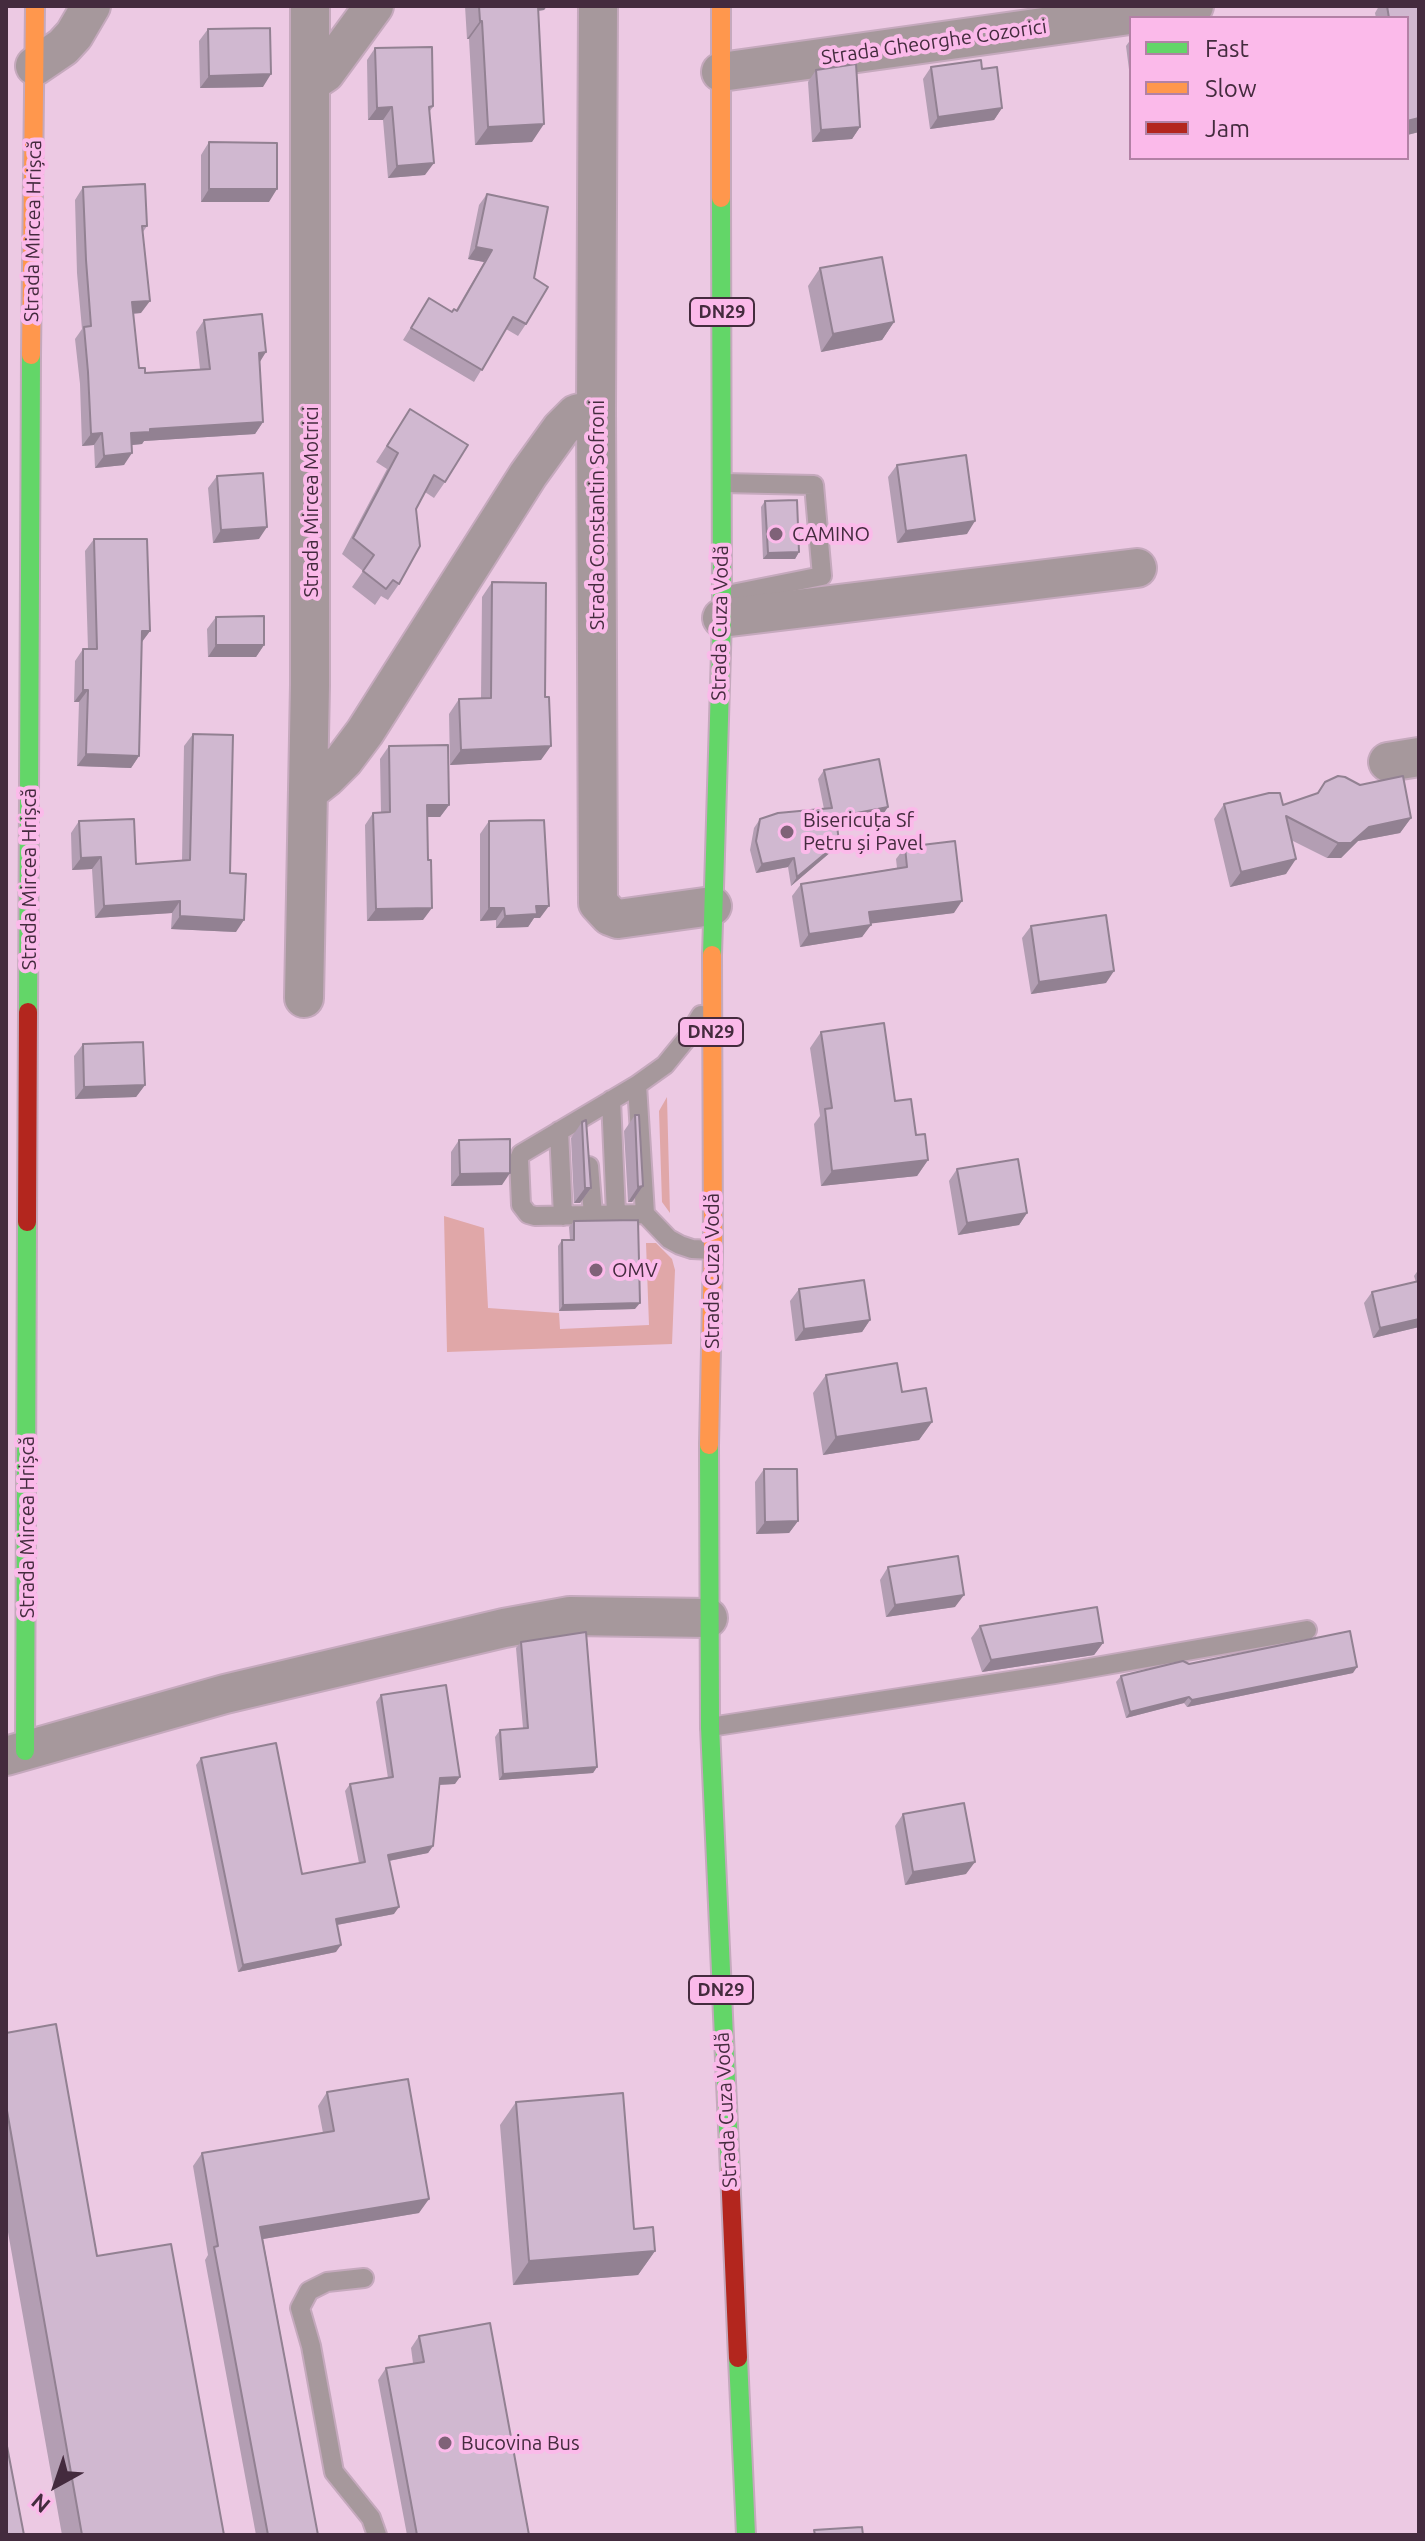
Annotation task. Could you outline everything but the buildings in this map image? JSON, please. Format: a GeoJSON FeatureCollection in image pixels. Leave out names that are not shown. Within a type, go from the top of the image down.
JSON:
{"type":"FeatureCollection","features":[{"type":"Feature","properties":{"kind":"main road","name":"Strada Mircea Hrișcă"},"geometry":{"type":"LineString","coordinates":[[16,1754],[35,6]]}},
{"type":"Feature","properties":{"kind":"main road","name":"Strada Cuza Vodă"},"geometry":{"type":"LineString","coordinates":[[721,6],[722,607],[712,906],[713,1250],[708,1618],[710,1727],[746,2535]]}},
{"type":"Feature","properties":{"kind":"street"},"geometry":{"type":"LineString","coordinates":[[35,66],[53,55],[74,35],[91,6]]}},
{"type":"Feature","properties":{"kind":"street","name":"Strada Mircea Motrici"},"geometry":{"type":"LineString","coordinates":[[304,998],[311,326],[310,6]]}},
{"type":"Feature","properties":{"kind":"street"},"geometry":{"type":"LineString","coordinates":[[310,83],[325,73],[374,6]]}},
{"type":"Feature","properties":{"kind":"street","name":"Strada Constantin Sofroni"},"geometry":{"type":"LineString","coordinates":[[598,6],[598,903],[602,910],[618,919],[712,906]]}},
{"type":"Feature","properties":{"kind":"street","name":"Strada Gheorghe Cozorici"},"geometry":{"type":"LineString","coordinates":[[721,72],[1194,6]]}},
{"type":"Feature","properties":{"kind":"street"},"geometry":{"type":"LineString","coordinates":[[308,792],[344,760],[365,732],[528,475],[561,429],[576,414],[596,409]]}},
{"type":"Feature","properties":{"kind":"street"},"geometry":{"type":"LineString","coordinates":[[722,607],[1137,568]]}},
{"type":"Feature","properties":{"kind":"street"},"geometry":{"type":"LineString","coordinates":[[16,1754],[225,1694],[504,1628],[570,1616],[708,1618]]}},
{"type":"Feature","properties":{"kind":"lane"},"geometry":{"type":"LineString","coordinates":[[722,483],[814,485],[822,576],[722,607]]}},
{"type":"Feature","properties":{"kind":"lane"},"geometry":{"type":"LineString","coordinates":[[593,1215],[587,1132],[611,1100],[665,1065],[711,999]]}},
{"type":"Feature","properties":{"kind":"lane"},"geometry":{"type":"LineString","coordinates":[[637,1085],[645,1214],[669,1239],[680,1245],[713,1250]]}},
{"type":"Feature","properties":{"kind":"lane"},"geometry":{"type":"LineString","coordinates":[[611,1100],[616,1214]]}},
{"type":"Feature","properties":{"kind":"lane"},"geometry":{"type":"LineString","coordinates":[[587,1132],[559,1131],[521,1154],[521,1205],[528,1214],[645,1214]]}},
{"type":"Feature","properties":{"kind":"lane"},"geometry":{"type":"LineString","coordinates":[[559,1131],[563,1216]]}},
{"type":"Feature","properties":{"kind":"lane"},"geometry":{"type":"LineString","coordinates":[[710,1727],[1055,1674],[1307,1630]]}},
{"type":"Feature","properties":{"kind":"lane"},"geometry":{"type":"LineString","coordinates":[[364,2278],[327,2282],[309,2291],[300,2308],[311,2346],[334,2472],[371,2518],[377,2535]]}},
{"type":"Feature","properties":{"kind":"shaded area"},"geometry":{"type":"Polygon","coordinates":[[[667,1097],[670,1213],[662,1202],[659,1111],[667,1097]]]}},
{"type":"Feature","properties":{"kind":"shaded area"},"geometry":{"type":"Polygon","coordinates":[[[444,1216],[484,1228],[488,1308],[559,1313],[560,1329],[649,1325],[646,1243],[656,1243],[672,1259],[675,1270],[672,1344],[447,1352],[444,1216]]]}},
{"type":"Feature","properties":{"kind":"traffic: fast"},"geometry":{"type":"LineString","coordinates":[[712,955],[722,618],[721,198]]}},
{"type":"Feature","properties":{"kind":"traffic: fast"},"geometry":{"type":"LineString","coordinates":[[28,1012],[31,355]]}},
{"type":"Feature","properties":{"kind":"traffic: fast"},"geometry":{"type":"LineString","coordinates":[[25,1751],[27,1222]]}},
{"type":"Feature","properties":{"kind":"traffic: fast"},"geometry":{"type":"LineString","coordinates":[[709,1445],[710,1727],[730,2171]]}},
{"type":"Feature","properties":{"kind":"traffic: fast"},"geometry":{"type":"LineString","coordinates":[[738,2358],[746,2535]]}},
{"type":"Feature","properties":{"kind":"traffic: slow"},"geometry":{"type":"LineString","coordinates":[[31,355],[35,6]]}},
{"type":"Feature","properties":{"kind":"traffic: slow"},"geometry":{"type":"LineString","coordinates":[[721,6],[721,198]]}},
{"type":"Feature","properties":{"kind":"traffic: slow"},"geometry":{"type":"LineString","coordinates":[[709,1445],[713,1250],[712,955]]}},
{"type":"Feature","properties":{"kind":"traffic: jam"},"geometry":{"type":"LineString","coordinates":[[27,1222],[28,1012]]}},
{"type":"Feature","properties":{"kind":"traffic: jam"},"geometry":{"type":"LineString","coordinates":[[730,2171],[738,2358]]}},
{"type":"Feature","properties":{"kind":"place","name":"CAMINO"},"geometry":{"type":"Point","coordinates":[776,534]}},
{"type":"Feature","properties":{"kind":"place","name":"Bisericuța Sf Petru și Pavel"},"geometry":{"type":"Point","coordinates":[787,832]}},
{"type":"Feature","properties":{"kind":"place","name":"OMV"},"geometry":{"type":"Point","coordinates":[596,1270]}},
{"type":"Feature","properties":{"kind":"place","name":"Bucovina Bus"},"geometry":{"type":"Point","coordinates":[445,2443]}}]}
